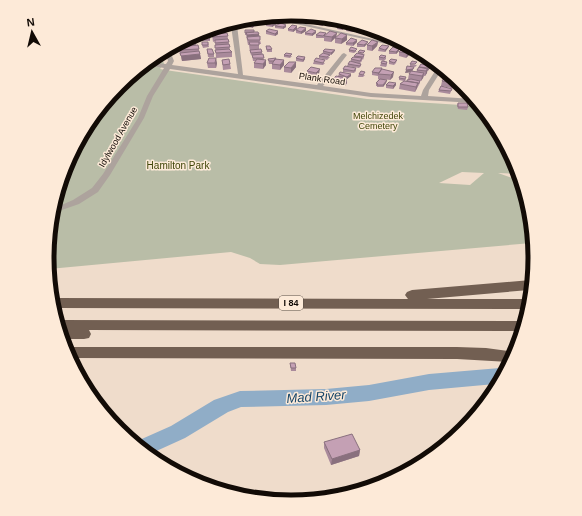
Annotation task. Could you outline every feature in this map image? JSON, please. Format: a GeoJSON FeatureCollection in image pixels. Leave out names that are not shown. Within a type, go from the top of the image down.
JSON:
{"type":"FeatureCollection","features":[{"type":"Feature","properties":{"kind":"highway"},"geometry":{"type":"LineString","coordinates":[[328,303],[356,296],[454,293],[526,285]]}},
{"type":"Feature","properties":{"kind":"highway","name":"I 84"},"geometry":{"type":"LineString","coordinates":[[59,303],[523,304]]}},
{"type":"Feature","properties":{"kind":"highway"},"geometry":{"type":"LineString","coordinates":[[64,325],[518,326]]}},
{"type":"Feature","properties":{"kind":"highway"},"geometry":{"type":"LineString","coordinates":[[67,334],[108,333],[144,326]]}},
{"type":"Feature","properties":{"kind":"highway"},"geometry":{"type":"LineString","coordinates":[[73,352],[457,353],[505,356]]}},
{"type":"Feature","properties":{"kind":"street"},"geometry":{"type":"LineString","coordinates":[[285,21],[398,46]]}},
{"type":"Feature","properties":{"kind":"street"},"geometry":{"type":"LineString","coordinates":[[234,28],[241,74],[240,77]]}},
{"type":"Feature","properties":{"kind":"street"},"geometry":{"type":"LineString","coordinates":[[168,67],[171,61],[169,55]]}},
{"type":"Feature","properties":{"kind":"street"},"geometry":{"type":"LineString","coordinates":[[318,88],[344,55]]}},
{"type":"Feature","properties":{"kind":"street","name":"Plank Road"},"geometry":{"type":"LineString","coordinates":[[154,65],[376,96],[468,101]]}},
{"type":"Feature","properties":{"kind":"street","name":"Idylwood Avenue"},"geometry":{"type":"LineString","coordinates":[[60,209],[76,202],[95,190],[141,118],[150,96],[163,72],[168,67]]}},
{"type":"Feature","properties":{"kind":"street"},"geometry":{"type":"LineString","coordinates":[[424,99],[426,90],[437,72]]}},
{"type":"Feature","properties":{"kind":"green space","name":"Hamilton Park"},"geometry":{"type":"Polygon","coordinates":[[[163,59],[164,64],[160,69],[172,71],[367,99],[472,106],[488,126],[504,153],[510,167],[512,174],[498,173],[512,178],[515,181],[520,197],[526,227],[527,243],[280,265],[260,264],[250,258],[231,252],[55,268],[56,227],[62,197],[78,153],[94,126],[123,90],[163,59]],[[462,172],[439,183],[470,185],[484,173],[462,172]]]}},
{"type":"Feature","properties":{"kind":"building"},"geometry":{"type":"Polygon","coordinates":[[[269,22],[277,22],[272,25],[266,24],[269,22]]]}},
{"type":"Feature","properties":{"kind":"building"},"geometry":{"type":"Polygon","coordinates":[[[281,23],[286,25],[283,27],[275,26],[281,23]]]}},
{"type":"Feature","properties":{"kind":"building"},"geometry":{"type":"Polygon","coordinates":[[[292,25],[297,26],[293,30],[288,29],[292,25]]]}},
{"type":"Feature","properties":{"kind":"building"},"geometry":{"type":"Polygon","coordinates":[[[300,27],[306,28],[301,32],[296,30],[300,27]]]}},
{"type":"Feature","properties":{"kind":"building"},"geometry":{"type":"Polygon","coordinates":[[[269,29],[278,31],[275,34],[266,31],[269,29]]]}},
{"type":"Feature","properties":{"kind":"building"},"geometry":{"type":"Polygon","coordinates":[[[311,29],[316,31],[312,34],[305,33],[311,29]]]}},
{"type":"Feature","properties":{"kind":"building"},"geometry":{"type":"Polygon","coordinates":[[[245,30],[254,30],[254,32],[245,33],[245,30]]]}},
{"type":"Feature","properties":{"kind":"building"},"geometry":{"type":"Polygon","coordinates":[[[330,31],[337,33],[332,37],[324,36],[330,31]]]}},
{"type":"Feature","properties":{"kind":"building"},"geometry":{"type":"Polygon","coordinates":[[[246,32],[258,32],[259,34],[247,35],[246,32]]]}},
{"type":"Feature","properties":{"kind":"building"},"geometry":{"type":"Polygon","coordinates":[[[320,32],[326,33],[323,36],[316,35],[320,32]]]}},
{"type":"Feature","properties":{"kind":"building"},"geometry":{"type":"Polygon","coordinates":[[[227,33],[228,36],[212,37],[212,35],[227,33]]]}},
{"type":"Feature","properties":{"kind":"building"},"geometry":{"type":"Polygon","coordinates":[[[341,33],[347,35],[342,39],[335,38],[341,33]]]}},
{"type":"Feature","properties":{"kind":"building"},"geometry":{"type":"Polygon","coordinates":[[[208,36],[210,39],[203,39],[208,36]]]}},
{"type":"Feature","properties":{"kind":"building"},"geometry":{"type":"Polygon","coordinates":[[[260,36],[260,40],[248,40],[247,37],[260,36]]]}},
{"type":"Feature","properties":{"kind":"building"},"geometry":{"type":"Polygon","coordinates":[[[351,38],[357,40],[353,43],[346,43],[351,38]]]}},
{"type":"Feature","properties":{"kind":"building"},"geometry":{"type":"Polygon","coordinates":[[[228,39],[229,42],[215,43],[215,40],[228,39]]]}},
{"type":"Feature","properties":{"kind":"building"},"geometry":{"type":"Polygon","coordinates":[[[362,40],[368,42],[364,45],[357,44],[362,40]]]}},
{"type":"Feature","properties":{"kind":"building"},"geometry":{"type":"Polygon","coordinates":[[[372,40],[378,42],[372,46],[367,45],[372,40]]]}},
{"type":"Feature","properties":{"kind":"building"},"geometry":{"type":"Polygon","coordinates":[[[195,41],[196,44],[188,44],[195,41]]]}},
{"type":"Feature","properties":{"kind":"building"},"geometry":{"type":"Polygon","coordinates":[[[202,42],[208,42],[208,45],[202,45],[202,42]]]}},
{"type":"Feature","properties":{"kind":"building"},"geometry":{"type":"Polygon","coordinates":[[[249,42],[259,42],[259,45],[250,45],[249,42]]]}},
{"type":"Feature","properties":{"kind":"building"},"geometry":{"type":"Polygon","coordinates":[[[229,44],[230,47],[215,48],[215,45],[229,44]]]}},
{"type":"Feature","properties":{"kind":"building"},"geometry":{"type":"Polygon","coordinates":[[[198,45],[199,49],[179,50],[184,47],[198,45]]]}},
{"type":"Feature","properties":{"kind":"building"},"geometry":{"type":"Polygon","coordinates":[[[382,45],[389,46],[385,50],[379,48],[382,45]]]}},
{"type":"Feature","properties":{"kind":"building"},"geometry":{"type":"Polygon","coordinates":[[[266,46],[270,46],[272,49],[267,50],[266,46]]]}},
{"type":"Feature","properties":{"kind":"building"},"geometry":{"type":"Polygon","coordinates":[[[351,47],[357,49],[355,51],[349,50],[351,47]]]}},
{"type":"Feature","properties":{"kind":"building"},"geometry":{"type":"Polygon","coordinates":[[[393,47],[399,49],[396,52],[389,51],[393,47]]]}},
{"type":"Feature","properties":{"kind":"building"},"geometry":{"type":"Polygon","coordinates":[[[207,49],[212,49],[214,54],[208,54],[207,49]]]}},
{"type":"Feature","properties":{"kind":"building"},"geometry":{"type":"Polygon","coordinates":[[[229,49],[232,52],[216,53],[215,50],[229,49]]]}},
{"type":"Feature","properties":{"kind":"building"},"geometry":{"type":"Polygon","coordinates":[[[261,49],[262,52],[251,53],[250,50],[261,49]]]}},
{"type":"Feature","properties":{"kind":"building"},"geometry":{"type":"Polygon","coordinates":[[[325,49],[335,50],[331,53],[323,51],[325,49]]]}},
{"type":"Feature","properties":{"kind":"building"},"geometry":{"type":"Polygon","coordinates":[[[402,49],[408,52],[407,53],[399,52],[402,49]]]}},
{"type":"Feature","properties":{"kind":"building"},"geometry":{"type":"Polygon","coordinates":[[[360,50],[365,51],[363,53],[358,52],[360,50]]]}},
{"type":"Feature","properties":{"kind":"building"},"geometry":{"type":"Polygon","coordinates":[[[199,51],[200,54],[181,56],[180,53],[199,51]]]}},
{"type":"Feature","properties":{"kind":"building"},"geometry":{"type":"Polygon","coordinates":[[[286,53],[292,54],[290,56],[284,55],[286,53]]]}},
{"type":"Feature","properties":{"kind":"building"},"geometry":{"type":"Polygon","coordinates":[[[323,53],[330,55],[327,57],[319,56],[323,53]]]}},
{"type":"Feature","properties":{"kind":"building"},"geometry":{"type":"Polygon","coordinates":[[[357,53],[364,55],[363,57],[354,56],[357,53]]]}},
{"type":"Feature","properties":{"kind":"building"},"geometry":{"type":"Polygon","coordinates":[[[263,54],[264,58],[253,58],[252,55],[263,54]]]}},
{"type":"Feature","properties":{"kind":"building"},"geometry":{"type":"Polygon","coordinates":[[[381,55],[386,56],[384,58],[379,57],[381,55]]]}},
{"type":"Feature","properties":{"kind":"building"},"geometry":{"type":"Polygon","coordinates":[[[298,56],[305,57],[303,60],[296,58],[298,56]]]}},
{"type":"Feature","properties":{"kind":"building"},"geometry":{"type":"Polygon","coordinates":[[[353,57],[362,58],[360,61],[351,59],[353,57]]]}},
{"type":"Feature","properties":{"kind":"building"},"geometry":{"type":"Polygon","coordinates":[[[209,58],[216,58],[215,63],[207,63],[209,58]]]}},
{"type":"Feature","properties":{"kind":"building"},"geometry":{"type":"Polygon","coordinates":[[[276,58],[274,61],[269,61],[268,59],[276,58]]]}},
{"type":"Feature","properties":{"kind":"building"},"geometry":{"type":"Polygon","coordinates":[[[316,58],[325,60],[323,63],[314,61],[316,58]]]}},
{"type":"Feature","properties":{"kind":"building"},"geometry":{"type":"Polygon","coordinates":[[[229,59],[230,64],[223,65],[222,60],[229,59]]]}},
{"type":"Feature","properties":{"kind":"building"},"geometry":{"type":"Polygon","coordinates":[[[257,59],[266,60],[263,64],[254,63],[257,59]]]}},
{"type":"Feature","properties":{"kind":"building"},"geometry":{"type":"Polygon","coordinates":[[[275,59],[284,60],[280,65],[272,64],[275,59]]]}},
{"type":"Feature","properties":{"kind":"building"},"geometry":{"type":"Polygon","coordinates":[[[391,59],[397,60],[394,63],[389,61],[391,59]]]}},
{"type":"Feature","properties":{"kind":"building"},"geometry":{"type":"Polygon","coordinates":[[[350,61],[361,64],[360,66],[348,64],[350,61]]]}},
{"type":"Feature","properties":{"kind":"building"},"geometry":{"type":"Polygon","coordinates":[[[382,61],[387,62],[386,64],[381,63],[382,61]]]}},
{"type":"Feature","properties":{"kind":"building"},"geometry":{"type":"Polygon","coordinates":[[[412,61],[417,62],[415,64],[410,64],[412,61]]]}},
{"type":"Feature","properties":{"kind":"building"},"geometry":{"type":"Polygon","coordinates":[[[289,62],[296,62],[291,68],[284,67],[289,62]]]}},
{"type":"Feature","properties":{"kind":"building"},"geometry":{"type":"Polygon","coordinates":[[[421,64],[431,67],[429,69],[419,67],[421,64]]]}},
{"type":"Feature","properties":{"kind":"building"},"geometry":{"type":"Polygon","coordinates":[[[345,66],[356,68],[354,71],[343,69],[345,66]]]}},
{"type":"Feature","properties":{"kind":"building"},"geometry":{"type":"Polygon","coordinates":[[[407,66],[414,67],[413,69],[406,70],[407,66]]]}},
{"type":"Feature","properties":{"kind":"building"},"geometry":{"type":"Polygon","coordinates":[[[311,67],[320,69],[316,73],[307,71],[311,67]]]}},
{"type":"Feature","properties":{"kind":"building"},"geometry":{"type":"Polygon","coordinates":[[[419,67],[428,68],[426,71],[417,70],[419,67]]]}},
{"type":"Feature","properties":{"kind":"building"},"geometry":{"type":"Polygon","coordinates":[[[375,68],[382,68],[379,73],[372,72],[375,68]]]}},
{"type":"Feature","properties":{"kind":"building"},"geometry":{"type":"Polygon","coordinates":[[[382,69],[394,72],[391,75],[378,74],[382,69]]]}},
{"type":"Feature","properties":{"kind":"building"},"geometry":{"type":"Polygon","coordinates":[[[361,71],[365,72],[363,75],[359,74],[361,71]]]}},
{"type":"Feature","properties":{"kind":"building"},"geometry":{"type":"Polygon","coordinates":[[[411,71],[424,73],[422,76],[409,74],[411,71]]]}},
{"type":"Feature","properties":{"kind":"building"},"geometry":{"type":"Polygon","coordinates":[[[340,72],[351,74],[347,77],[339,74],[340,72]]]}},
{"type":"Feature","properties":{"kind":"building"},"geometry":{"type":"Polygon","coordinates":[[[336,76],[347,78],[345,81],[333,79],[336,76]]]}},
{"type":"Feature","properties":{"kind":"building"},"geometry":{"type":"Polygon","coordinates":[[[400,76],[406,77],[405,79],[399,78],[400,76]]]}},
{"type":"Feature","properties":{"kind":"building"},"geometry":{"type":"Polygon","coordinates":[[[445,78],[450,83],[442,81],[445,78]]]}},
{"type":"Feature","properties":{"kind":"building"},"geometry":{"type":"Polygon","coordinates":[[[380,79],[387,80],[383,85],[377,85],[378,84],[376,83],[380,79]]]}},
{"type":"Feature","properties":{"kind":"building"},"geometry":{"type":"Polygon","coordinates":[[[411,79],[420,81],[418,84],[407,81],[411,79]]]}},
{"type":"Feature","properties":{"kind":"building"},"geometry":{"type":"Polygon","coordinates":[[[404,81],[418,83],[416,87],[400,84],[404,81]]]}},
{"type":"Feature","properties":{"kind":"building"},"geometry":{"type":"Polygon","coordinates":[[[389,82],[396,83],[393,86],[386,85],[389,82]]]}},
{"type":"Feature","properties":{"kind":"building"},"geometry":{"type":"Polygon","coordinates":[[[441,86],[452,89],[451,91],[439,90],[441,86]]]}},
{"type":"Feature","properties":{"kind":"building"},"geometry":{"type":"Polygon","coordinates":[[[458,103],[467,103],[468,107],[458,107],[458,103]]]}},
{"type":"Feature","properties":{"kind":"building"},"geometry":{"type":"Polygon","coordinates":[[[290,363],[295,363],[296,368],[291,368],[290,363]]]}},
{"type":"Feature","properties":{"kind":"building"},"geometry":{"type":"Polygon","coordinates":[[[352,434],[360,450],[332,459],[324,442],[352,434]]]}},
{"type":"Feature","properties":{"kind":"waterway","name":"Mad River"},"geometry":{"type":"LineString","coordinates":[[146,446],[178,432],[221,406],[240,399],[326,397],[369,393],[429,382],[496,376]]}},
{"type":"Feature","properties":{"kind":"park label","name":"Melchizedek Cemetery"},"geometry":{"type":"Point","coordinates":[378,122]}}]}
